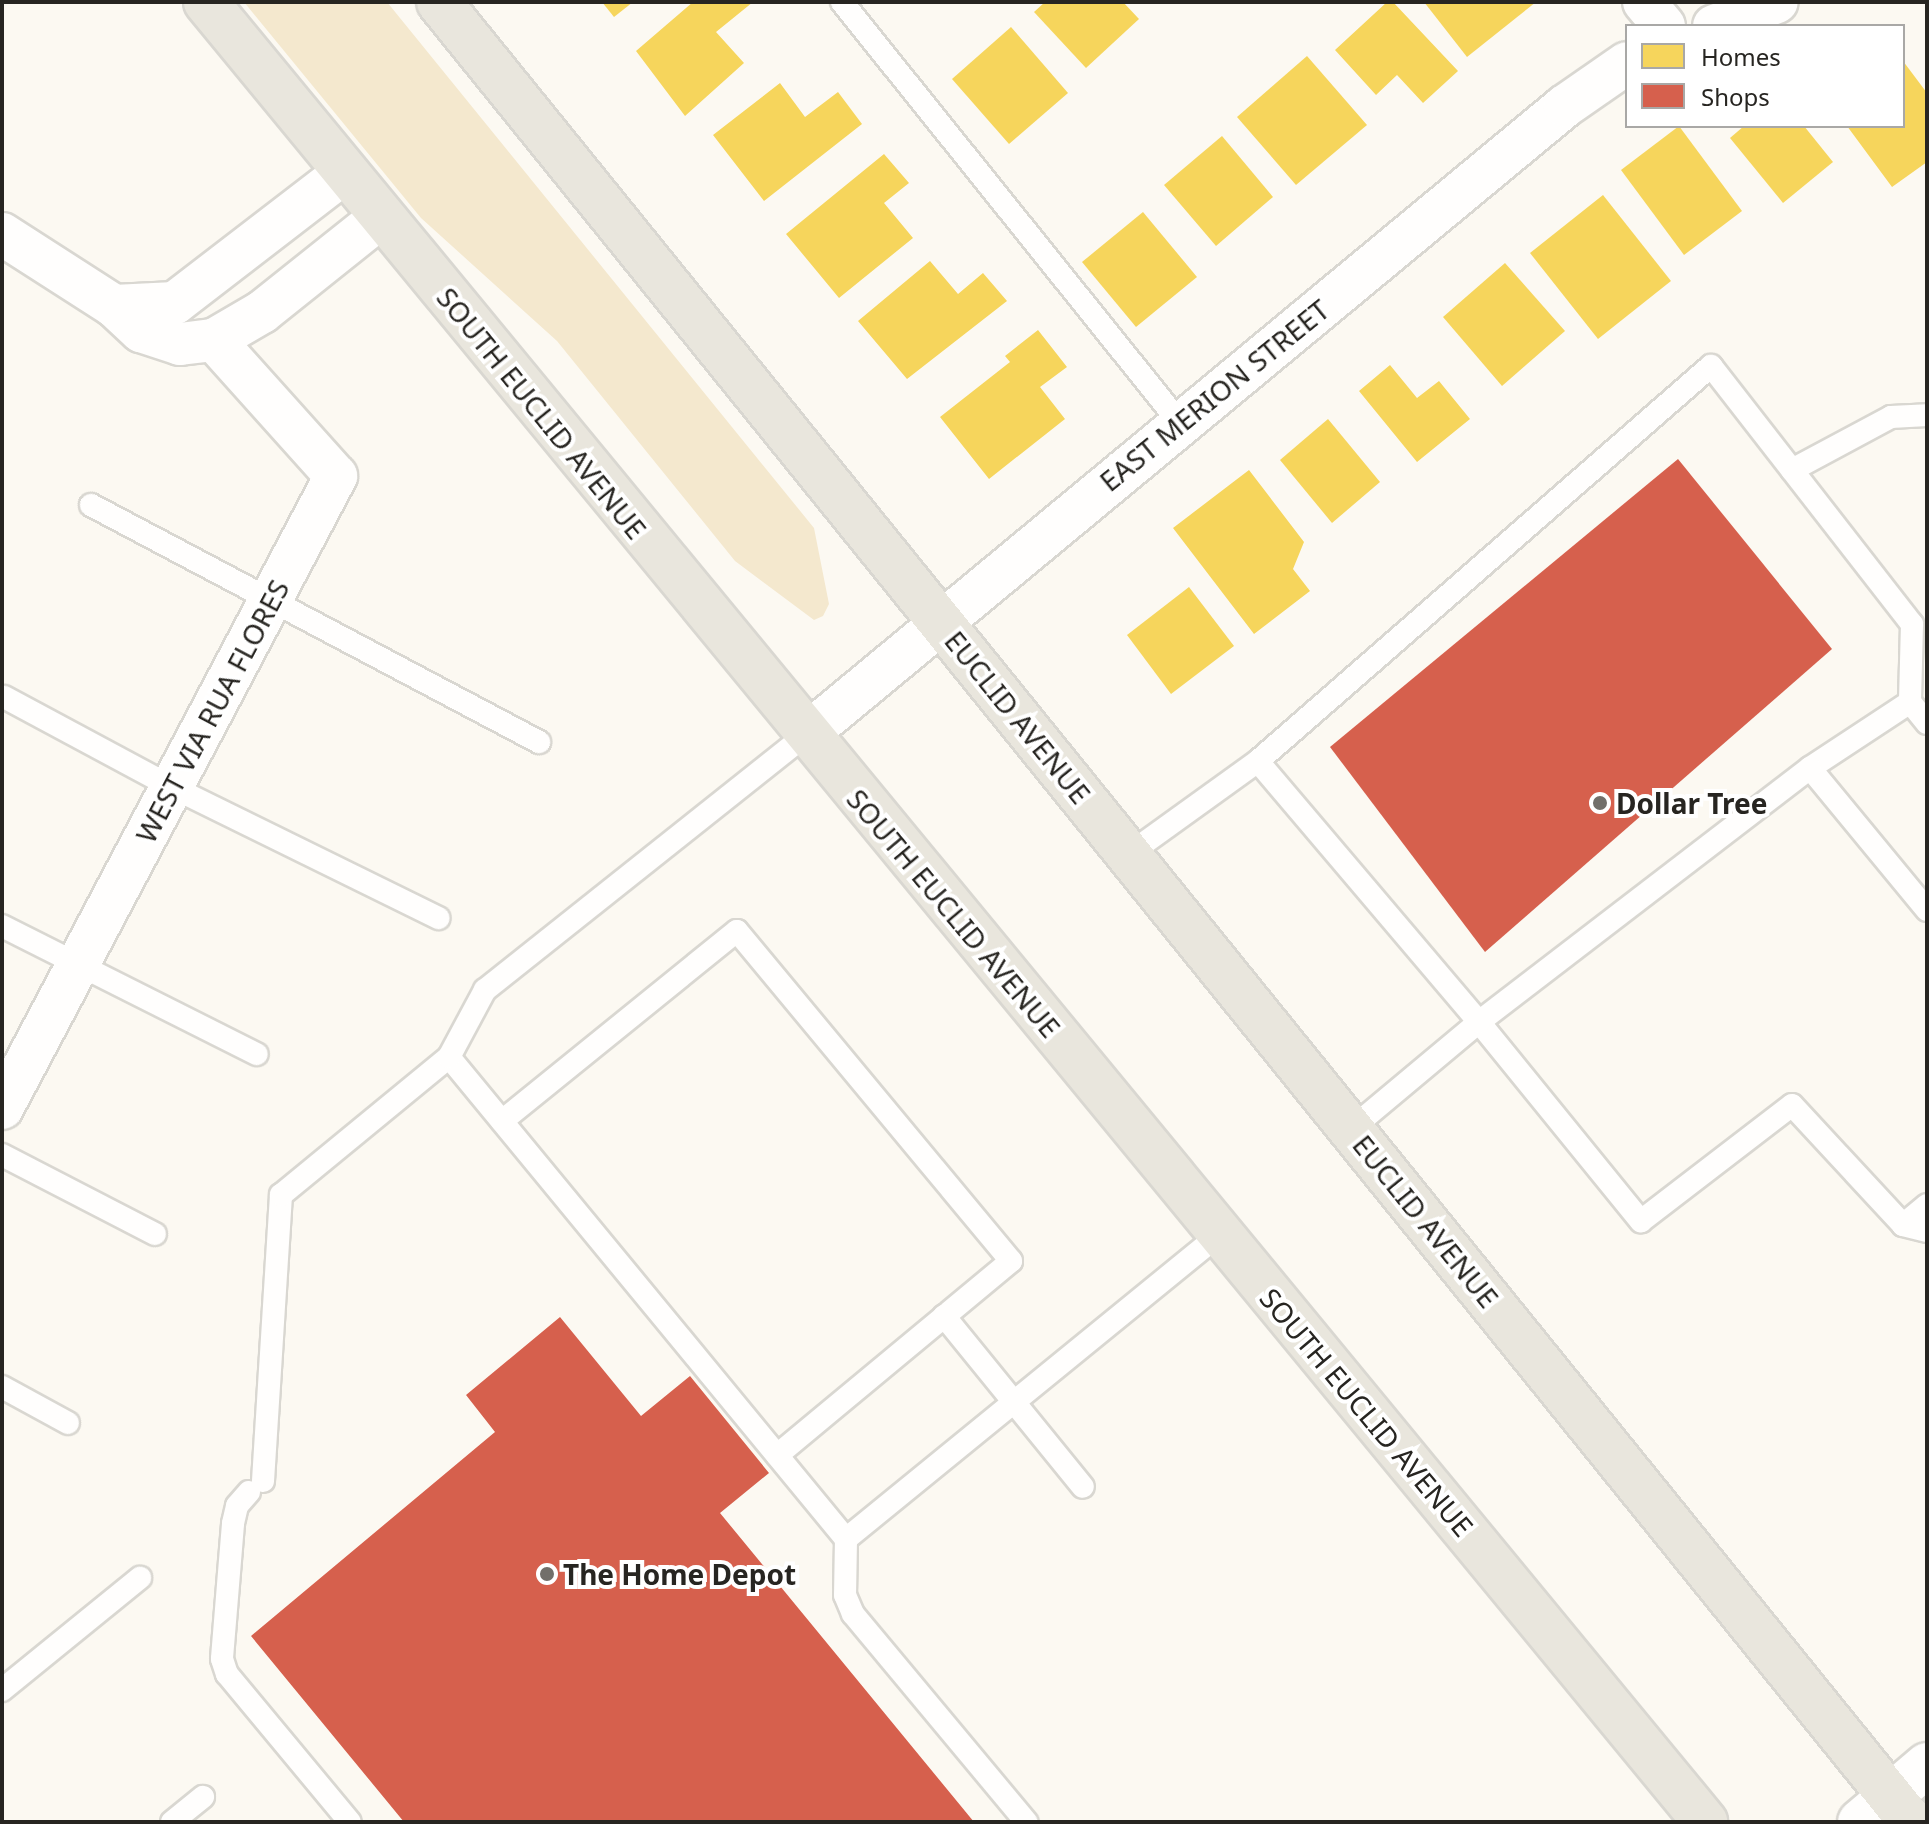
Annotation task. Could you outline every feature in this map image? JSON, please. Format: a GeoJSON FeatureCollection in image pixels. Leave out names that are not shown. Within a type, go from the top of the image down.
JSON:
{"type":"FeatureCollection","features":[{"type":"Feature","properties":{"kind":"main road","name":"SOUTH EUCLID AVENUE"},"geometry":{"type":"LineString","coordinates":[[206,2],[1705,1822]]}},
{"type":"Feature","properties":{"kind":"main road"},"geometry":{"type":"LineString","coordinates":[[439,2],[940,621]]}},
{"type":"Feature","properties":{"kind":"main road","name":"EUCLID AVENUE"},"geometry":{"type":"LineString","coordinates":[[940,621],[1351,1129],[1887,1813]]}},
{"type":"Feature","properties":{"kind":"main road"},"geometry":{"type":"LineString","coordinates":[[1887,1813],[1927,1765]]}},
{"type":"Feature","properties":{"kind":"street"},"geometry":{"type":"LineString","coordinates":[[1644,2],[1662,24]]}},
{"type":"Feature","properties":{"kind":"street"},"geometry":{"type":"LineString","coordinates":[[1719,24],[1777,2]]}},
{"type":"Feature","properties":{"kind":"street","name":"EAST MERION STREET"},"geometry":{"type":"LineString","coordinates":[[807,734],[1565,106],[1625,64]]}},
{"type":"Feature","properties":{"kind":"street"},"geometry":{"type":"LineString","coordinates":[[114,306],[175,303],[345,172]]}},
{"type":"Feature","properties":{"kind":"street"},"geometry":{"type":"LineString","coordinates":[[2,234],[114,306],[141,331],[180,344],[214,340],[262,312],[381,217]]}},
{"type":"Feature","properties":{"kind":"street","name":"WEST VIA RUA FLORES"},"geometry":{"type":"LineString","coordinates":[[2,1108],[336,476],[214,340]]}},
{"type":"Feature","properties":{"kind":"lane"},"geometry":{"type":"LineString","coordinates":[[842,2],[1180,423]]}},
{"type":"Feature","properties":{"kind":"lane"},"geometry":{"type":"LineString","coordinates":[[1129,854],[1258,761],[1711,366],[1912,624],[1910,702],[1927,723]]}},
{"type":"Feature","properties":{"kind":"lane"},"geometry":{"type":"LineString","coordinates":[[1792,470],[1891,417],[1927,415]]}},
{"type":"Feature","properties":{"kind":"lane"},"geometry":{"type":"LineString","coordinates":[[91,505],[269,602],[539,742]]}},
{"type":"Feature","properties":{"kind":"lane"},"geometry":{"type":"LineString","coordinates":[[4,697],[172,787],[438,918]]}},
{"type":"Feature","properties":{"kind":"lane"},"geometry":{"type":"LineString","coordinates":[[1351,1129],[1479,1022],[1810,768],[1910,702]]}},
{"type":"Feature","properties":{"kind":"lane"},"geometry":{"type":"LineString","coordinates":[[350,1822],[227,1674],[222,1659],[233,1524],[237,1506],[256,1487],[281,1195],[449,1057],[485,990],[807,734]]}},
{"type":"Feature","properties":{"kind":"lane"},"geometry":{"type":"LineString","coordinates":[[1258,761],[1479,1022],[1641,1221],[1792,1105],[1903,1225],[1927,1231]]}},
{"type":"Feature","properties":{"kind":"lane"},"geometry":{"type":"LineString","coordinates":[[1810,768],[1927,910]]}},
{"type":"Feature","properties":{"kind":"lane"},"geometry":{"type":"LineString","coordinates":[[2,926],[257,1054]]}},
{"type":"Feature","properties":{"kind":"lane"},"geometry":{"type":"LineString","coordinates":[[502,1121],[737,931],[1011,1261],[777,1455]]}},
{"type":"Feature","properties":{"kind":"lane"},"geometry":{"type":"LineString","coordinates":[[449,1057],[846,1539],[845,1595],[853,1614],[1026,1822]]}},
{"type":"Feature","properties":{"kind":"lane"},"geometry":{"type":"LineString","coordinates":[[2,1155],[155,1234]]}},
{"type":"Feature","properties":{"kind":"lane"},"geometry":{"type":"LineString","coordinates":[[1903,1225],[1927,1205]]}},
{"type":"Feature","properties":{"kind":"lane"},"geometry":{"type":"LineString","coordinates":[[846,1539],[1220,1234]]}},
{"type":"Feature","properties":{"kind":"lane"},"geometry":{"type":"LineString","coordinates":[[944,1316],[1083,1487]]}},
{"type":"Feature","properties":{"kind":"lane"},"geometry":{"type":"LineString","coordinates":[[2,1387],[68,1423]]}},
{"type":"Feature","properties":{"kind":"lane"},"geometry":{"type":"LineString","coordinates":[[2,1690],[140,1578]]}},
{"type":"Feature","properties":{"kind":"lane"},"geometry":{"type":"LineString","coordinates":[[172,1822],[203,1797]]}},
{"type":"Feature","properties":{"kind":"shaded area"},"geometry":{"type":"Polygon","coordinates":[[[244,2],[387,2],[814,528],[829,604],[823,616],[814,620],[735,561],[557,341],[421,218],[244,2]]]}},
{"type":"Feature","properties":{"kind":"building: Homes"},"geometry":{"type":"Polygon","coordinates":[[[602,2],[633,2],[614,17],[602,2]]]}},
{"type":"Feature","properties":{"kind":"building: Homes"},"geometry":{"type":"Polygon","coordinates":[[[693,2],[753,2],[716,32],[744,63],[685,116],[636,51],[693,2]]]}},
{"type":"Feature","properties":{"kind":"building: Homes"},"geometry":{"type":"Polygon","coordinates":[[[1045,2],[1123,2],[1139,19],[1086,68],[1034,12],[1045,2]]]}},
{"type":"Feature","properties":{"kind":"building: Homes"},"geometry":{"type":"Polygon","coordinates":[[[1387,2],[1393,2],[1458,71],[1423,103],[1397,75],[1376,95],[1335,50],[1387,2]]]}},
{"type":"Feature","properties":{"kind":"building: Homes"},"geometry":{"type":"Polygon","coordinates":[[[1424,2],[1536,2],[1467,57],[1424,2]]]}},
{"type":"Feature","properties":{"kind":"building: Homes"},"geometry":{"type":"Polygon","coordinates":[[[1011,27],[1068,93],[1009,144],[952,79],[1011,27]]]}},
{"type":"Feature","properties":{"kind":"building: Homes"},"geometry":{"type":"Polygon","coordinates":[[[1307,56],[1367,125],[1296,185],[1237,117],[1307,56]]]}},
{"type":"Feature","properties":{"kind":"building: Homes"},"geometry":{"type":"Polygon","coordinates":[[[1905,64],[1927,93],[1927,162],[1892,187],[1848,128],[1905,128],[1905,64]]]}},
{"type":"Feature","properties":{"kind":"building: Homes"},"geometry":{"type":"Polygon","coordinates":[[[780,83],[805,117],[838,92],[862,124],[764,201],[713,135],[780,83]]]}},
{"type":"Feature","properties":{"kind":"building: Homes"},"geometry":{"type":"Polygon","coordinates":[[[1680,128],[1742,211],[1684,255],[1621,170],[1680,128]]]}},
{"type":"Feature","properties":{"kind":"building: Homes"},"geometry":{"type":"Polygon","coordinates":[[[1742,128],[1806,128],[1833,162],[1783,203],[1730,138],[1742,128]]]}},
{"type":"Feature","properties":{"kind":"building: Homes"},"geometry":{"type":"Polygon","coordinates":[[[1222,136],[1273,197],[1216,246],[1164,185],[1222,136]]]}},
{"type":"Feature","properties":{"kind":"building: Homes"},"geometry":{"type":"Polygon","coordinates":[[[884,154],[909,183],[884,203],[913,238],[839,298],[786,234],[884,154]]]}},
{"type":"Feature","properties":{"kind":"building: Homes"},"geometry":{"type":"Polygon","coordinates":[[[1603,195],[1671,281],[1598,339],[1530,253],[1603,195]]]}},
{"type":"Feature","properties":{"kind":"building: Homes"},"geometry":{"type":"Polygon","coordinates":[[[1143,212],[1197,277],[1136,327],[1082,262],[1143,212]]]}},
{"type":"Feature","properties":{"kind":"building: Homes"},"geometry":{"type":"Polygon","coordinates":[[[930,261],[958,294],[983,273],[1007,301],[907,379],[858,321],[930,261]]]}},
{"type":"Feature","properties":{"kind":"building: Homes"},"geometry":{"type":"Polygon","coordinates":[[[1505,263],[1565,331],[1502,386],[1443,317],[1505,263]]]}},
{"type":"Feature","properties":{"kind":"building: Homes"},"geometry":{"type":"Polygon","coordinates":[[[1038,330],[1067,367],[1040,387],[1065,419],[989,479],[940,417],[1010,362],[1005,356],[1038,330]]]}},
{"type":"Feature","properties":{"kind":"building: Homes"},"geometry":{"type":"Polygon","coordinates":[[[1390,365],[1417,398],[1439,381],[1470,419],[1417,462],[1359,391],[1390,365]]]}},
{"type":"Feature","properties":{"kind":"building: Homes"},"geometry":{"type":"Polygon","coordinates":[[[1328,419],[1380,482],[1332,523],[1280,460],[1328,419]]]}},
{"type":"Feature","properties":{"kind":"building: Homes"},"geometry":{"type":"Polygon","coordinates":[[[1249,470],[1304,542],[1293,569],[1310,591],[1254,634],[1173,528],[1249,470]]]}},
{"type":"Feature","properties":{"kind":"building: Homes"},"geometry":{"type":"Polygon","coordinates":[[[1189,587],[1234,646],[1171,694],[1127,635],[1189,587]]]}},
{"type":"Feature","properties":{"kind":"building: Shops"},"geometry":{"type":"Polygon","coordinates":[[[1678,459],[1832,649],[1485,952],[1330,747],[1678,459]]]}},
{"type":"Feature","properties":{"kind":"building: Shops","name":"The Home Depot"},"geometry":{"type":"Polygon","coordinates":[[[560,1317],[641,1416],[690,1376],[769,1473],[720,1513],[974,1822],[404,1822],[251,1636],[495,1432],[466,1395],[560,1317]]]}},
{"type":"Feature","properties":{"kind":"place","name":"Dollar Tree"},"geometry":{"type":"Point","coordinates":[1600,803]}},
{"type":"Feature","properties":{"kind":"place","name":"The Home Depot"},"geometry":{"type":"Point","coordinates":[547,1574]}}]}
